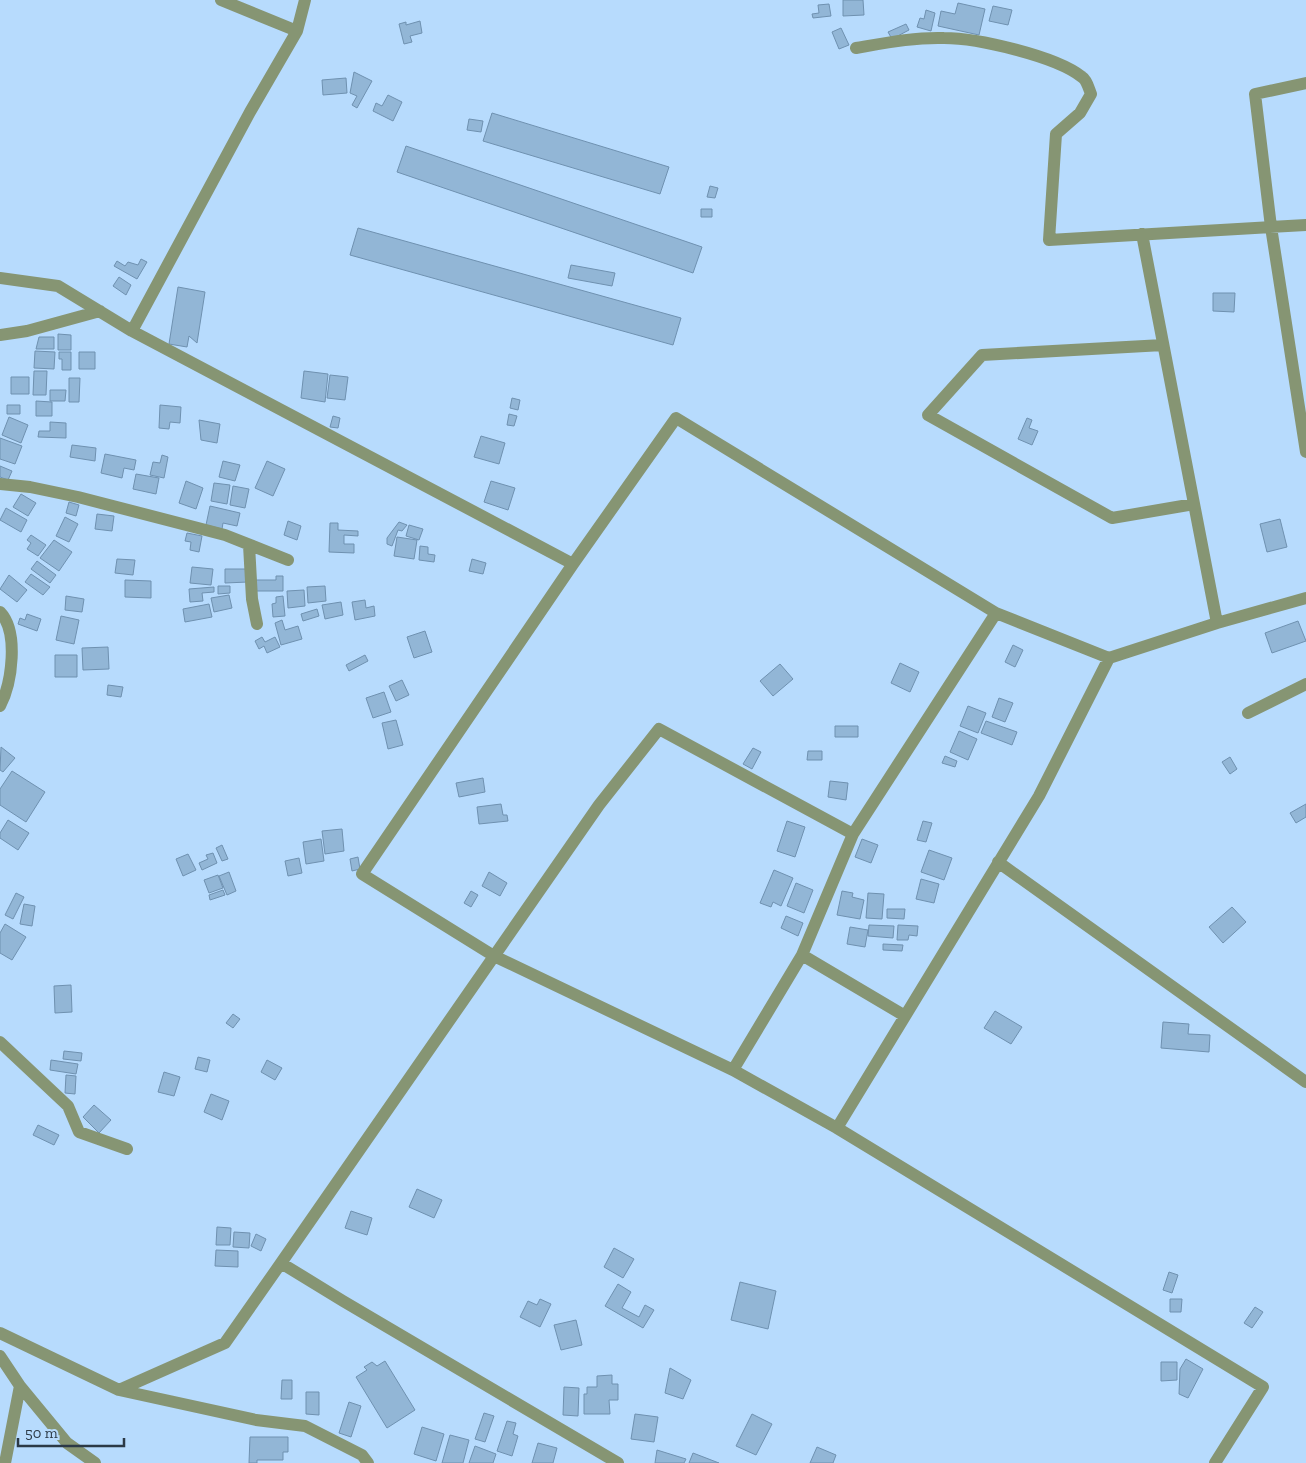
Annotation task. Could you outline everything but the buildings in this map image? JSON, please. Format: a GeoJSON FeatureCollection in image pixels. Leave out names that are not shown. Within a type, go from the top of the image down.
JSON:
{"type":"FeatureCollection","features":[{"type":"Feature","properties":{"kind":"street"},"geometry":{"type":"LineString","coordinates":[[221,0],[297,31]]}},
{"type":"Feature","properties":{"kind":"street"},"geometry":{"type":"LineString","coordinates":[[132,331],[250,112],[297,31],[305,0]]}},
{"type":"Feature","properties":{"kind":"street"},"geometry":{"type":"LineString","coordinates":[[856,48],[942,37],[967,39],[1057,63],[1084,78],[1091,94],[1080,113],[1056,134],[1049,240],[1306,225]]}},
{"type":"Feature","properties":{"kind":"street"},"geometry":{"type":"LineString","coordinates":[[1306,84],[1255,94],[1271,227],[1306,452]]}},
{"type":"Feature","properties":{"kind":"street"},"geometry":{"type":"LineString","coordinates":[[1142,234],[1217,623]]}},
{"type":"Feature","properties":{"kind":"street"},"geometry":{"type":"LineString","coordinates":[[0,278],[58,286],[132,331],[573,564]]}},
{"type":"Feature","properties":{"kind":"street"},"geometry":{"type":"LineString","coordinates":[[0,335],[27,331],[100,311]]}},
{"type":"Feature","properties":{"kind":"street"},"geometry":{"type":"LineString","coordinates":[[1163,345],[982,355],[928,415],[1112,518],[1194,504]]}},
{"type":"Feature","properties":{"kind":"street"},"geometry":{"type":"LineString","coordinates":[[1215,1463],[1263,1387],[837,1128],[733,1070],[494,956],[362,874],[573,564],[676,418],[996,613],[1109,658],[1217,623],[1306,598]]}},
{"type":"Feature","properties":{"kind":"street"},"geometry":{"type":"LineString","coordinates":[[0,484],[30,487],[78,497],[225,535],[288,560]]}},
{"type":"Feature","properties":{"kind":"street"},"geometry":{"type":"LineString","coordinates":[[249,545],[252,599],[257,624]]}},
{"type":"Feature","properties":{"kind":"street"},"geometry":{"type":"LineString","coordinates":[[0,612],[8,620],[12,664],[7,693],[0,706]]}},
{"type":"Feature","properties":{"kind":"street"},"geometry":{"type":"LineString","coordinates":[[733,1070],[802,955],[853,834],[996,613]]}},
{"type":"Feature","properties":{"kind":"street"},"geometry":{"type":"LineString","coordinates":[[837,1128],[1039,796],[1109,658]]}},
{"type":"Feature","properties":{"kind":"street"},"geometry":{"type":"LineString","coordinates":[[1248,713],[1306,684]]}},
{"type":"Feature","properties":{"kind":"street"},"geometry":{"type":"LineString","coordinates":[[120,1390],[225,1343],[599,805],[659,728],[853,834]]}},
{"type":"Feature","properties":{"kind":"street"},"geometry":{"type":"LineString","coordinates":[[998,862],[1306,1082]]}},
{"type":"Feature","properties":{"kind":"street"},"geometry":{"type":"LineString","coordinates":[[802,955],[905,1016]]}},
{"type":"Feature","properties":{"kind":"street"},"geometry":{"type":"LineString","coordinates":[[0,1042],[68,1106],[79,1132],[127,1149]]}},
{"type":"Feature","properties":{"kind":"street"},"geometry":{"type":"LineString","coordinates":[[281,1262],[343,1302],[618,1463]]}},
{"type":"Feature","properties":{"kind":"street"},"geometry":{"type":"LineString","coordinates":[[0,1333],[120,1390],[256,1420],[305,1426],[362,1454],[368,1463]]}},
{"type":"Feature","properties":{"kind":"street"},"geometry":{"type":"LineString","coordinates":[[0,1356],[20,1386],[67,1443],[95,1463]]}},
{"type":"Feature","properties":{"kind":"street"},"geometry":{"type":"LineString","coordinates":[[5,1463],[20,1386]]}}]}
